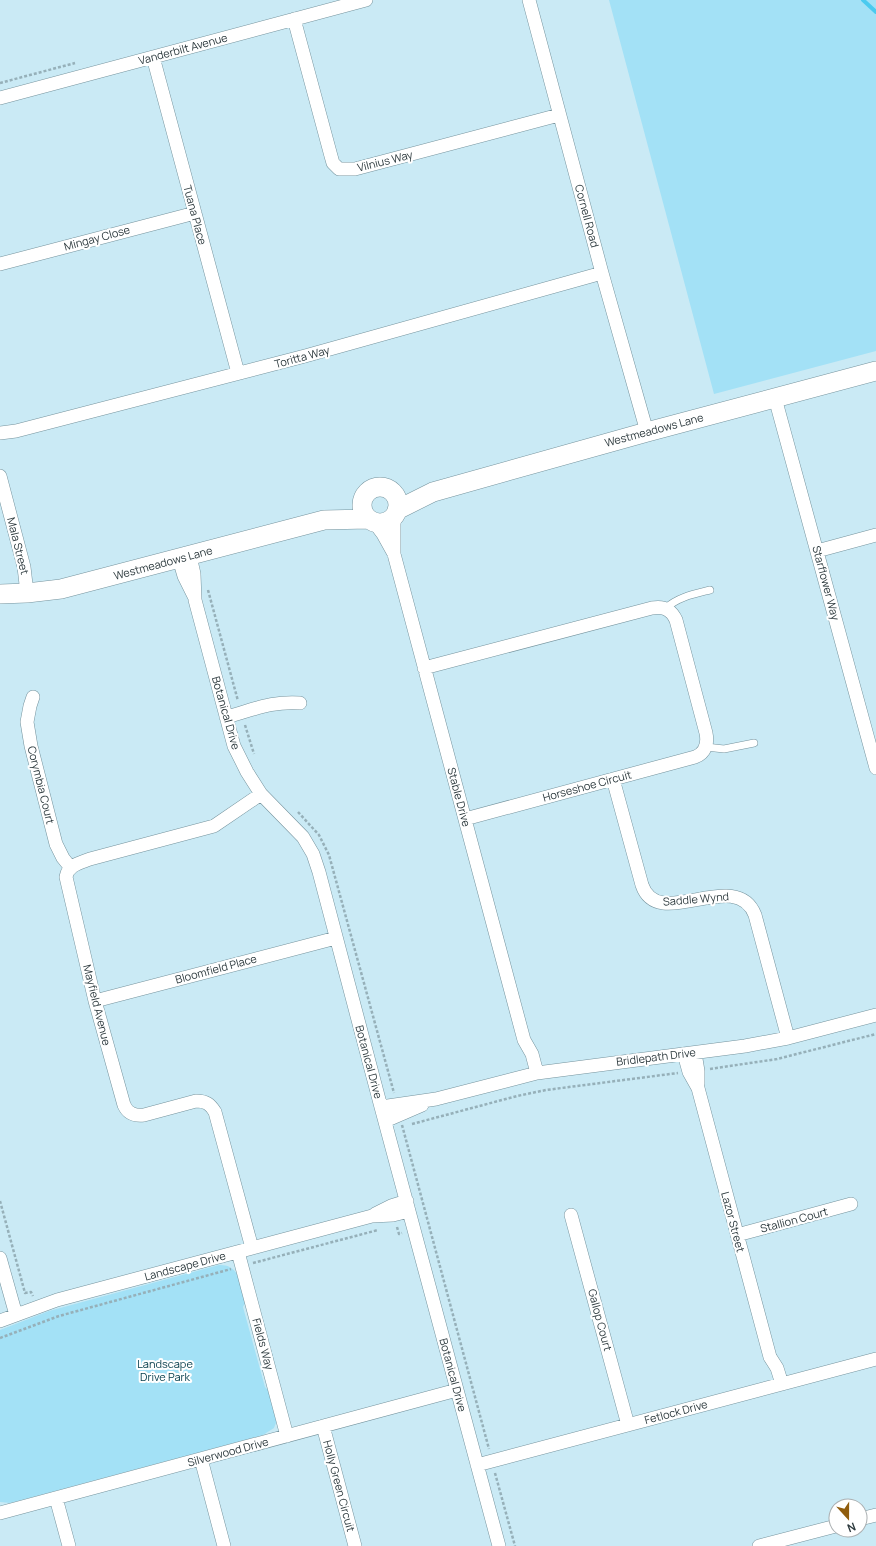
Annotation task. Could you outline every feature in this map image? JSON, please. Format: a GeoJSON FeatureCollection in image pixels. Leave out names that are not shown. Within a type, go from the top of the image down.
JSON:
{"type":"FeatureCollection","features":[{"type":"Feature","properties":{"kind":"street","name":"Vanderbilt Avenue"},"geometry":{"type":"LineString","coordinates":[[0,98],[366,0]]}},
{"type":"Feature","properties":{"kind":"street","name":"Cornell Road"},"geometry":{"type":"LineString","coordinates":[[529,0],[602,273],[647,432]]}},
{"type":"Feature","properties":{"kind":"street","name":"Vilnius Way"},"geometry":{"type":"LineString","coordinates":[[294,19],[333,163],[339,169],[355,169],[559,115]]}},
{"type":"Feature","properties":{"kind":"street","name":"Tuana Place"},"geometry":{"type":"LineString","coordinates":[[153,57],[238,373]]}},
{"type":"Feature","properties":{"kind":"street","name":"Mingay Close"},"geometry":{"type":"LineString","coordinates":[[0,264],[195,212]]}},
{"type":"Feature","properties":{"kind":"street","name":"Toritta Way"},"geometry":{"type":"LineString","coordinates":[[0,434],[238,373],[602,273]]}},
{"type":"Feature","properties":{"kind":"street","name":"Westmeadows Lane"},"geometry":{"type":"LineString","coordinates":[[396,513],[433,492],[647,432],[876,371]]}},
{"type":"Feature","properties":{"kind":"street","name":"Starflower Way"},"geometry":{"type":"LineString","coordinates":[[775,398],[876,768]]}},
{"type":"Feature","properties":{"kind":"street","name":"Mala Street"},"geometry":{"type":"LineString","coordinates":[[0,476],[24,567],[27,593]]}},
{"type":"Feature","properties":{"kind":"street"},"geometry":{"type":"LineString","coordinates":[[376,487],[387,488],[392,491],[397,500],[396,513],[384,523],[371,520],[362,509],[363,498],[371,489],[376,487]]}},
{"type":"Feature","properties":{"kind":"street","name":"Westmeadows Lane"},"geometry":{"type":"LineString","coordinates":[[392,491],[433,492]]}},
{"type":"Feature","properties":{"kind":"street","name":"Westmeadows Lane"},"geometry":{"type":"LineString","coordinates":[[0,594],[27,593],[78,585],[184,558],[324,520],[350,507],[363,498]]}},
{"type":"Feature","properties":{"kind":"street","name":"Stable Drive"},"geometry":{"type":"LineString","coordinates":[[394,554],[396,513]]}},
{"type":"Feature","properties":{"kind":"street","name":"Westmeadows Lane"},"geometry":{"type":"LineString","coordinates":[[324,520],[371,520]]}},
{"type":"Feature","properties":{"kind":"street","name":"Stable Drive"},"geometry":{"type":"LineString","coordinates":[[371,520],[383,534],[394,554],[524,1040],[524,1051],[532,1075]]}},
{"type":"Feature","properties":{"kind":"street"},"geometry":{"type":"LineString","coordinates":[[817,551],[876,535]]}},
{"type":"Feature","properties":{"kind":"street","name":"Botanical Drive"},"geometry":{"type":"LineString","coordinates":[[184,558],[194,574],[195,600],[234,746],[246,772],[261,794],[303,837],[313,854],[319,872],[499,1546]]}},
{"type":"Feature","properties":{"kind":"street"},"geometry":{"type":"LineString","coordinates":[[424,668],[652,608],[666,608],[673,614],[676,620],[706,733],[706,747]]}},
{"type":"Feature","properties":{"kind":"street","name":"Corymbia Court"},"geometry":{"type":"LineString","coordinates":[[33,697],[28,722],[31,746],[56,844],[62,858],[71,868]]}},
{"type":"Feature","properties":{"kind":"street"},"geometry":{"type":"LineString","coordinates":[[226,717],[271,704],[286,702],[300,703]]}},
{"type":"Feature","properties":{"kind":"street","name":"Horseshoe Circuit"},"geometry":{"type":"LineString","coordinates":[[465,819],[689,759],[699,755],[706,747]]}},
{"type":"Feature","properties":{"kind":"street","name":"Saddle Wynd"},"geometry":{"type":"LineString","coordinates":[[613,779],[642,885],[646,895],[649,898],[654,901],[666,903],[733,896],[744,899],[749,903],[755,915],[788,1038]]}},
{"type":"Feature","properties":{"kind":"street"},"geometry":{"type":"LineString","coordinates":[[71,868],[90,859],[214,826],[261,794]]}},
{"type":"Feature","properties":{"kind":"street","name":"Mayfield Avenue"},"geometry":{"type":"LineString","coordinates":[[71,868],[67,873],[67,885],[95,1001],[126,1110],[136,1116],[144,1116],[196,1101],[204,1101],[212,1106],[215,1112],[252,1248]]}},
{"type":"Feature","properties":{"kind":"street","name":"Bloomfield Place"},"geometry":{"type":"LineString","coordinates":[[95,1001],[336,938]]}},
{"type":"Feature","properties":{"kind":"street","name":"Bridlepath Drive"},"geometry":{"type":"LineString","coordinates":[[381,1107],[436,1099],[532,1075],[745,1046],[788,1038],[876,1015]]}},
{"type":"Feature","properties":{"kind":"street","name":"Lazor Street"},"geometry":{"type":"LineString","coordinates":[[690,1053],[693,1071],[770,1357],[768,1371],[777,1385]]}},
{"type":"Feature","properties":{"kind":"street","name":"Bridlepath Drive"},"geometry":{"type":"LineString","coordinates":[[385,1121],[436,1099]]}},
{"type":"Feature","properties":{"kind":"street","name":"Stallion Court"},"geometry":{"type":"LineString","coordinates":[[737,1235],[851,1204]]}},
{"type":"Feature","properties":{"kind":"street","name":"Landscape Drive"},"geometry":{"type":"LineString","coordinates":[[0,1321],[36,1307],[372,1216],[391,1206],[408,1206]]}},
{"type":"Feature","properties":{"kind":"street","name":"Gallop Court"},"geometry":{"type":"LineString","coordinates":[[571,1215],[628,1425]]}},
{"type":"Feature","properties":{"kind":"street","name":"Fields Way"},"geometry":{"type":"LineString","coordinates":[[238,1252],[287,1436]]}},
{"type":"Feature","properties":{"kind":"street"},"geometry":{"type":"LineString","coordinates":[[0,1258],[16,1315]]}},
{"type":"Feature","properties":{"kind":"street","name":"Fetlock Drive"},"geometry":{"type":"LineString","coordinates":[[477,1465],[777,1385],[875,1362]]}},
{"type":"Feature","properties":{"kind":"street","name":"Silverwood Drive"},"geometry":{"type":"LineString","coordinates":[[0,1513],[457,1390]]}},
{"type":"Feature","properties":{"kind":"street","name":"Holly Green Circuit"},"geometry":{"type":"LineString","coordinates":[[323,1426],[355,1546]]}},
{"type":"Feature","properties":{"kind":"street"},"geometry":{"type":"LineString","coordinates":[[201,1459],[224,1546]]}},
{"type":"Feature","properties":{"kind":"street"},"geometry":{"type":"LineString","coordinates":[[56,1498],[69,1546]]}},
{"type":"Feature","properties":{"kind":"street"},"geometry":{"type":"LineString","coordinates":[[759,1546],[828,1528]]}},
{"type":"Feature","properties":{"kind":"lane"},"geometry":{"type":"LineString","coordinates":[[666,608],[672,602],[679,599],[710,590]]}},
{"type":"Feature","properties":{"kind":"lane"},"geometry":{"type":"LineString","coordinates":[[706,747],[724,750],[754,743]]}},
{"type":"Feature","properties":{"kind":"path"},"geometry":{"type":"LineString","coordinates":[[410,1125],[546,1090],[777,1059],[876,1034]]}},
{"type":"Feature","properties":{"kind":"path"},"geometry":{"type":"LineString","coordinates":[[0,1201],[25,1294],[32,1292],[36,1307]]}},
{"type":"Feature","properties":{"kind":"path"},"geometry":{"type":"LineString","coordinates":[[396,1225],[399,1234],[429,1225]]}},
{"type":"Feature","properties":{"kind":"path"},"geometry":{"type":"LineString","coordinates":[[0,1338],[59,1316],[381,1229]]}},
{"type":"Feature","properties":{"kind":"green space"},"geometry":{"type":"Polygon","coordinates":[[[609,0],[876,0],[876,351],[714,394],[609,0]]]}},
{"type":"Feature","properties":{"kind":"green space","name":"Landscape Drive Park"},"geometry":{"type":"Polygon","coordinates":[[[219,1265],[231,1268],[241,1282],[246,1301],[243,1307],[265,1387],[270,1392],[277,1420],[274,1428],[263,1435],[10,1503],[0,1502],[0,1330],[49,1311],[219,1265]]]}},
{"type":"Feature","properties":{"kind":"waterway"},"geometry":{"type":"LineString","coordinates":[[863,0],[876,12]]}}]}
